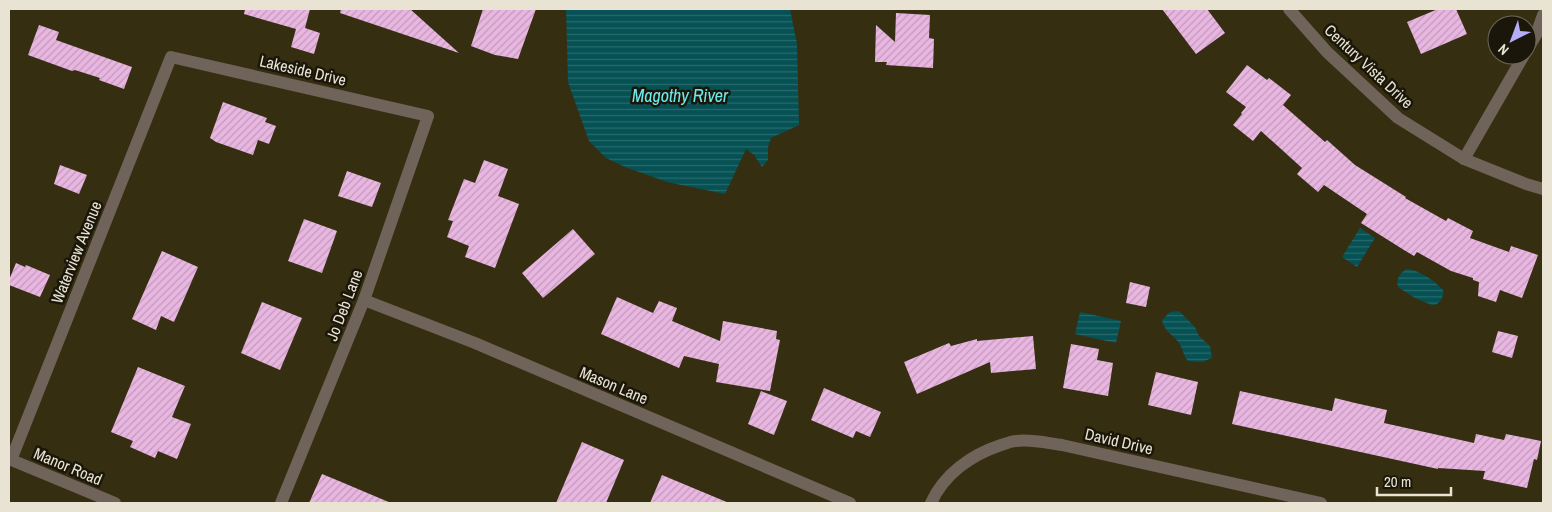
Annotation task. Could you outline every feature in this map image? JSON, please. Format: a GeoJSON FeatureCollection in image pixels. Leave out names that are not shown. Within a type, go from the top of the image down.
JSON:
{"type":"FeatureCollection","features":[{"type":"Feature","properties":{"kind":"street","name":"Century Vista Drive"},"geometry":{"type":"LineString","coordinates":[[1289,9],[1327,52],[1398,118],[1464,159],[1543,189]]}},
{"type":"Feature","properties":{"kind":"street"},"geometry":{"type":"LineString","coordinates":[[1537,32],[1543,15]]}},
{"type":"Feature","properties":{"kind":"street","name":"Lakeside Drive"},"geometry":{"type":"LineString","coordinates":[[170,57],[428,116]]}},
{"type":"Feature","properties":{"kind":"street","name":"Waterview Avenue"},"geometry":{"type":"LineString","coordinates":[[10,459],[170,57]]}},
{"type":"Feature","properties":{"kind":"street"},"geometry":{"type":"LineString","coordinates":[[1464,159],[1518,65]]}},
{"type":"Feature","properties":{"kind":"street","name":"Jo Deb Lane"},"geometry":{"type":"LineString","coordinates":[[281,503],[364,300],[428,116]]}},
{"type":"Feature","properties":{"kind":"street","name":"Mason Lane"},"geometry":{"type":"LineString","coordinates":[[364,300],[475,343],[850,503]]}},
{"type":"Feature","properties":{"kind":"street","name":"David Drive"},"geometry":{"type":"LineString","coordinates":[[931,503],[949,476],[970,459],[991,448],[1014,441],[1036,441],[1062,445],[1321,503]]}},
{"type":"Feature","properties":{"kind":"street","name":"Manor Road"},"geometry":{"type":"LineString","coordinates":[[10,459],[115,503]]}},
{"type":"Feature","properties":{"kind":"water","name":"Magothy River"},"geometry":{"type":"Polygon","coordinates":[[[566,9],[790,9],[797,44],[799,125],[771,138],[768,147],[768,160],[762,167],[754,155],[746,149],[725,194],[667,182],[606,158],[589,141],[568,82],[566,9]]]}},
{"type":"Feature","properties":{"kind":"water"},"geometry":{"type":"Polygon","coordinates":[[[1360,228],[1375,238],[1357,267],[1342,257],[1360,228]]]}},
{"type":"Feature","properties":{"kind":"water"},"geometry":{"type":"Polygon","coordinates":[[[1406,269],[1421,273],[1443,290],[1442,298],[1439,302],[1432,305],[1415,298],[1398,287],[1397,281],[1406,269]]]}},
{"type":"Feature","properties":{"kind":"water"},"geometry":{"type":"Polygon","coordinates":[[[1179,311],[1195,327],[1199,336],[1210,346],[1212,358],[1202,362],[1188,361],[1186,359],[1179,343],[1167,330],[1162,320],[1170,312],[1179,311]]]}},
{"type":"Feature","properties":{"kind":"water"},"geometry":{"type":"Polygon","coordinates":[[[1080,312],[1121,321],[1116,343],[1075,334],[1080,312]]]}},
{"type":"Feature","properties":{"kind":"building"},"geometry":{"type":"Polygon","coordinates":[[[245,9],[310,9],[305,28],[320,33],[314,54],[291,47],[296,29],[244,14],[245,9]]]}},
{"type":"Feature","properties":{"kind":"building"},"geometry":{"type":"Polygon","coordinates":[[[341,9],[410,9],[459,53],[340,13],[341,9]]]}},
{"type":"Feature","properties":{"kind":"building"},"geometry":{"type":"Polygon","coordinates":[[[483,9],[536,9],[518,59],[495,55],[471,46],[483,9]]]}},
{"type":"Feature","properties":{"kind":"building"},"geometry":{"type":"Polygon","coordinates":[[[1162,9],[1207,9],[1225,33],[1196,54],[1162,9]]]}},
{"type":"Feature","properties":{"kind":"building"},"geometry":{"type":"Polygon","coordinates":[[[1438,9],[1456,9],[1467,34],[1421,54],[1407,22],[1438,9]]]}},
{"type":"Feature","properties":{"kind":"building"},"geometry":{"type":"Polygon","coordinates":[[[896,13],[930,15],[929,38],[934,39],[933,68],[886,65],[887,62],[875,62],[876,25],[895,42],[896,13]]]}},
{"type":"Feature","properties":{"kind":"building"},"geometry":{"type":"Polygon","coordinates":[[[39,25],[59,32],[56,40],[132,67],[124,89],[99,80],[100,78],[75,70],[72,71],[28,55],[39,25]]]}},
{"type":"Feature","properties":{"kind":"building"},"geometry":{"type":"Polygon","coordinates":[[[1247,65],[1267,80],[1269,78],[1291,95],[1283,105],[1325,142],[1327,140],[1355,165],[1405,198],[1446,221],[1448,218],[1473,231],[1470,238],[1509,252],[1511,246],[1538,255],[1522,298],[1500,290],[1496,302],[1478,296],[1479,282],[1473,280],[1473,278],[1451,271],[1417,252],[1414,256],[1361,223],[1367,214],[1324,185],[1318,192],[1297,174],[1302,168],[1261,131],[1253,141],[1233,125],[1246,107],[1226,92],[1247,65]]]}},
{"type":"Feature","properties":{"kind":"building"},"geometry":{"type":"Polygon","coordinates":[[[223,102],[267,118],[265,122],[276,126],[269,144],[258,140],[253,155],[216,142],[210,138],[223,102]]]}},
{"type":"Feature","properties":{"kind":"building"},"geometry":{"type":"Polygon","coordinates":[[[484,160],[508,169],[498,196],[519,204],[495,268],[465,257],[469,246],[447,237],[453,221],[448,220],[464,179],[475,183],[484,160]]]}},
{"type":"Feature","properties":{"kind":"building"},"geometry":{"type":"Polygon","coordinates":[[[60,165],[87,175],[79,194],[54,184],[60,165]]]}},
{"type":"Feature","properties":{"kind":"building"},"geometry":{"type":"Polygon","coordinates":[[[347,171],[381,183],[372,207],[338,196],[347,171]]]}},
{"type":"Feature","properties":{"kind":"building"},"geometry":{"type":"Polygon","coordinates":[[[304,219],[337,231],[322,273],[288,261],[304,219]]]}},
{"type":"Feature","properties":{"kind":"building"},"geometry":{"type":"Polygon","coordinates":[[[573,229],[595,254],[543,298],[522,273],[573,229]]]}},
{"type":"Feature","properties":{"kind":"building"},"geometry":{"type":"Polygon","coordinates":[[[162,251],[198,267],[174,322],[161,316],[156,330],[132,319],[162,251]]]}},
{"type":"Feature","properties":{"kind":"building"},"geometry":{"type":"Polygon","coordinates":[[[16,263],[50,275],[40,297],[9,285],[9,280],[16,263]]]}},
{"type":"Feature","properties":{"kind":"building"},"geometry":{"type":"Polygon","coordinates":[[[1130,282],[1150,287],[1146,307],[1126,303],[1130,282]]]}},
{"type":"Feature","properties":{"kind":"building"},"geometry":{"type":"Polygon","coordinates":[[[617,297],[653,313],[659,301],[677,308],[672,321],[720,341],[723,321],[777,331],[776,339],[780,340],[770,391],[716,382],[719,364],[684,356],[679,368],[601,334],[617,297]]]}},
{"type":"Feature","properties":{"kind":"building"},"geometry":{"type":"Polygon","coordinates":[[[262,302],[302,318],[280,370],[241,353],[262,302]]]}},
{"type":"Feature","properties":{"kind":"building"},"geometry":{"type":"Polygon","coordinates":[[[1498,331],[1518,336],[1512,358],[1492,352],[1498,331]]]}},
{"type":"Feature","properties":{"kind":"building"},"geometry":{"type":"Polygon","coordinates":[[[1033,336],[1036,369],[991,373],[990,362],[917,394],[904,362],[949,343],[951,346],[977,339],[977,341],[1033,336]]]}},
{"type":"Feature","properties":{"kind":"building"},"geometry":{"type":"Polygon","coordinates":[[[1071,344],[1099,349],[1097,360],[1113,363],[1108,396],[1063,388],[1071,344]]]}},
{"type":"Feature","properties":{"kind":"building"},"geometry":{"type":"Polygon","coordinates":[[[138,367],[185,386],[172,417],[191,424],[177,459],[158,451],[155,458],[130,447],[133,441],[111,432],[138,367]]]}},
{"type":"Feature","properties":{"kind":"building"},"geometry":{"type":"Polygon","coordinates":[[[1156,372],[1198,382],[1191,415],[1148,405],[1156,372]]]}},
{"type":"Feature","properties":{"kind":"building"},"geometry":{"type":"Polygon","coordinates":[[[824,388],[881,412],[870,437],[856,431],[853,438],[811,420],[824,388]]]}},
{"type":"Feature","properties":{"kind":"building"},"geometry":{"type":"Polygon","coordinates":[[[761,391],[787,401],[774,435],[748,424],[761,391]]]}},
{"type":"Feature","properties":{"kind":"building"},"geometry":{"type":"Polygon","coordinates":[[[1240,391],[1332,411],[1335,398],[1387,410],[1384,423],[1474,443],[1476,434],[1504,440],[1506,434],[1541,441],[1537,460],[1534,459],[1527,488],[1483,479],[1485,471],[1438,469],[1232,424],[1240,391]]]}},
{"type":"Feature","properties":{"kind":"building"},"geometry":{"type":"Polygon","coordinates":[[[582,442],[624,460],[606,503],[556,503],[582,442]]]}},
{"type":"Feature","properties":{"kind":"building"},"geometry":{"type":"Polygon","coordinates":[[[322,474],[339,481],[391,503],[309,503],[322,474]]]}},
{"type":"Feature","properties":{"kind":"building"},"geometry":{"type":"Polygon","coordinates":[[[662,475],[729,503],[650,503],[662,475]]]}}]}
